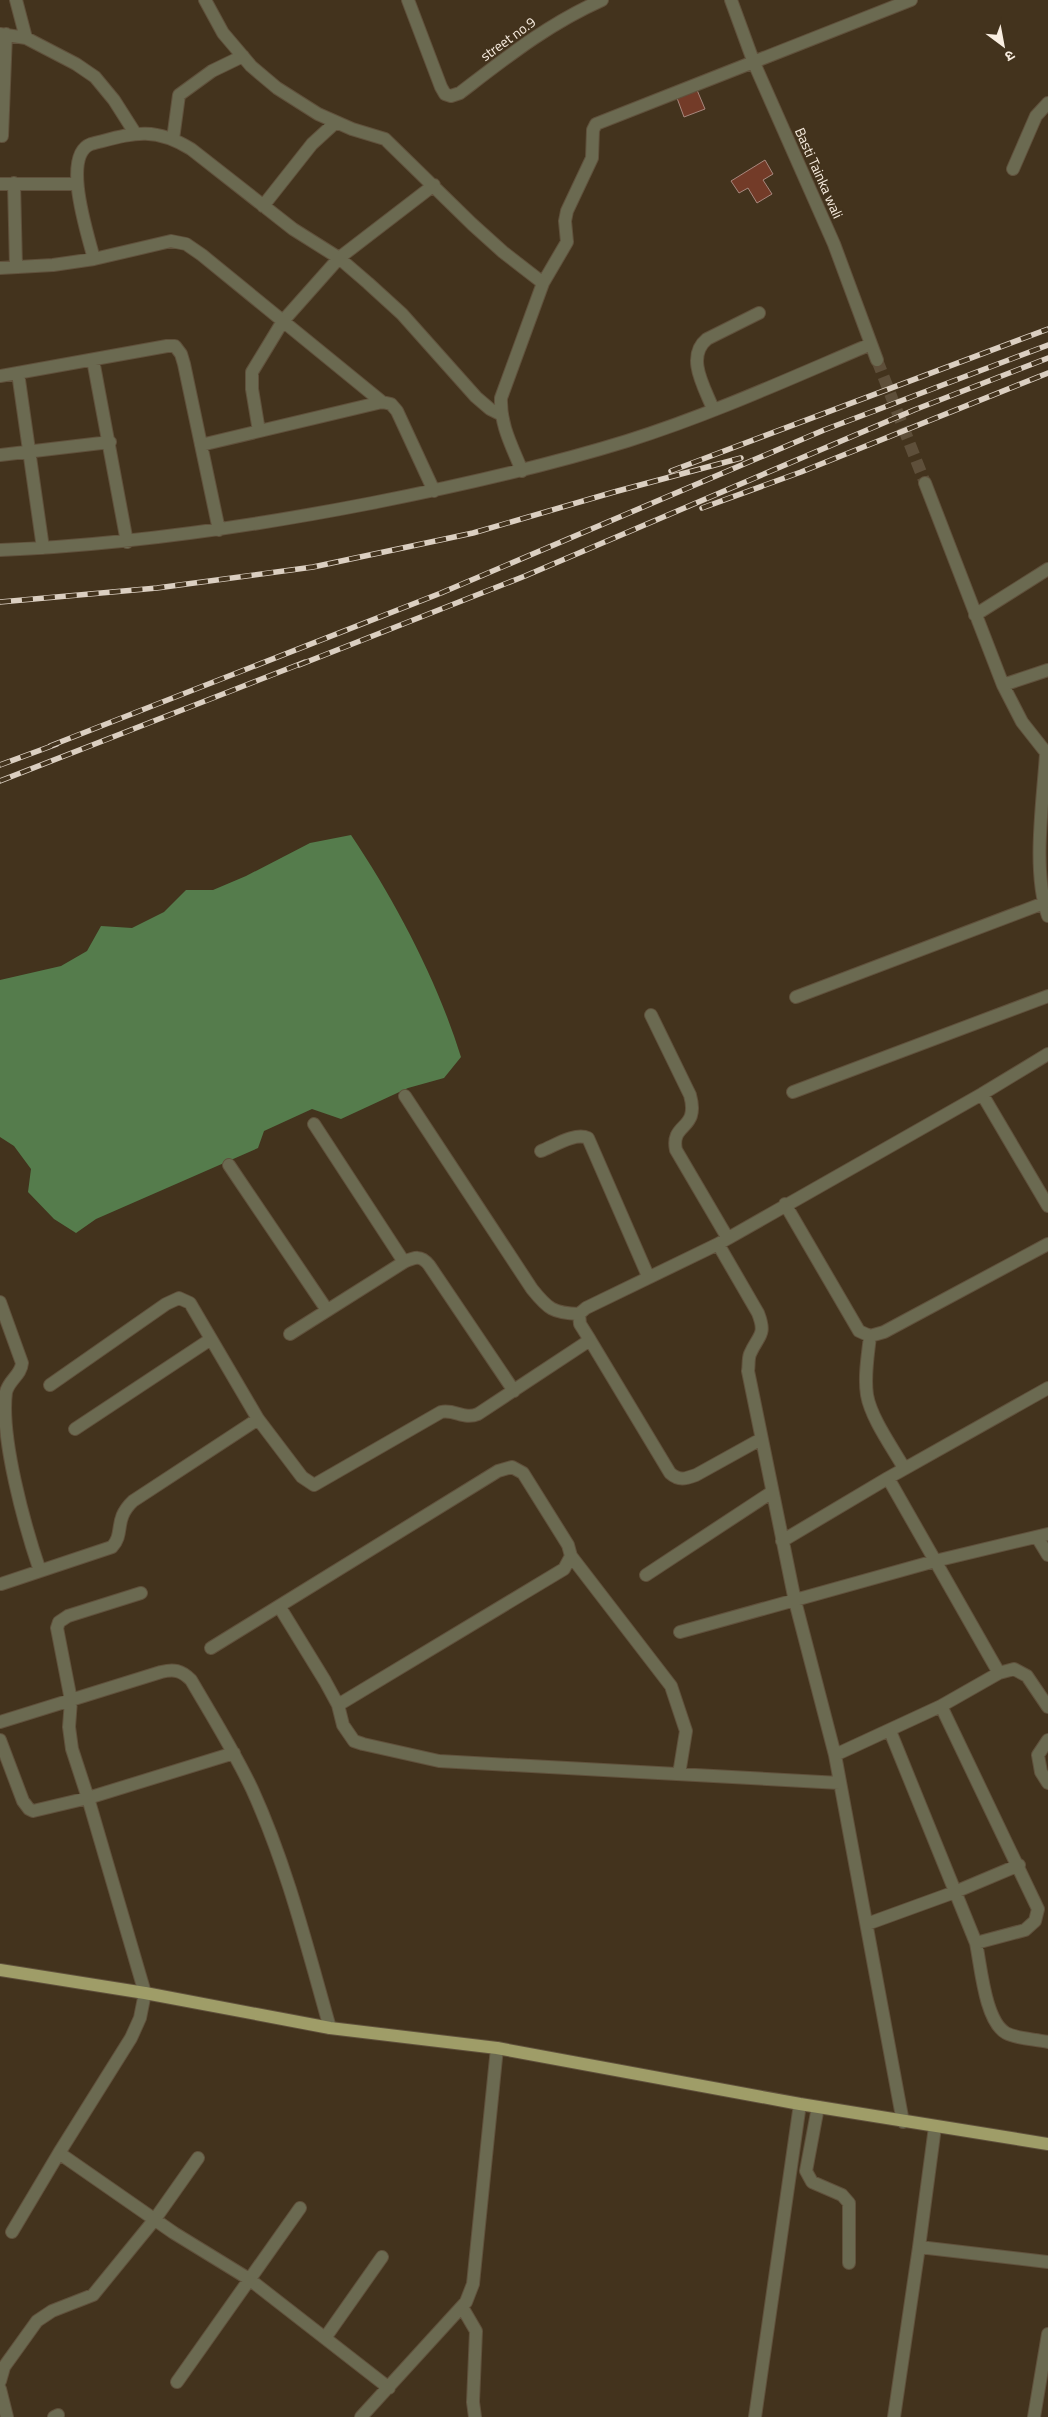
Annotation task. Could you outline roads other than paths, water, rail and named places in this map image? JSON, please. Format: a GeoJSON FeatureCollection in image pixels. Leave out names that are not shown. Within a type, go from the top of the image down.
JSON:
{"type":"FeatureCollection","features":[{"type":"Feature","properties":{"kind":"main road"},"geometry":{"type":"LineString","coordinates":[[0,1970],[146,1993],[330,2028],[497,2048],[903,2122],[1048,2144]]}},
{"type":"Feature","properties":{"kind":"street"},"geometry":{"type":"LineString","coordinates":[[16,0],[26,38]]}},
{"type":"Feature","properties":{"kind":"street"},"geometry":{"type":"LineString","coordinates":[[205,0],[223,33],[243,56],[277,88],[318,114],[385,138],[503,252],[543,283]]}},
{"type":"Feature","properties":{"kind":"street","name":"street no.9"},"geometry":{"type":"LineString","coordinates":[[408,0],[441,87],[445,94],[451,96],[460,93],[527,42],[568,16],[602,0]]}},
{"type":"Feature","properties":{"kind":"street","name":"Basti Tainka wali"},"geometry":{"type":"LineString","coordinates":[[731,0],[754,63],[834,244],[876,360]]}},
{"type":"Feature","properties":{"kind":"street"},"geometry":{"type":"LineString","coordinates":[[522,471],[504,428],[500,414],[501,398],[543,283],[567,242],[565,220],[567,211],[592,158],[593,130],[596,124],[910,0]]}},
{"type":"Feature","properties":{"kind":"street"},"geometry":{"type":"LineString","coordinates":[[2,136],[3,34],[26,38],[76,64],[95,77],[114,100],[135,133]]}},
{"type":"Feature","properties":{"kind":"street"},"geometry":{"type":"LineString","coordinates":[[173,138],[179,95],[212,71],[243,56]]}},
{"type":"Feature","properties":{"kind":"street"},"geometry":{"type":"LineString","coordinates":[[1013,169],[1036,116],[1048,103]]}},
{"type":"Feature","properties":{"kind":"street"},"geometry":{"type":"LineString","coordinates":[[263,206],[312,144],[336,122]]}},
{"type":"Feature","properties":{"kind":"street"},"geometry":{"type":"LineString","coordinates":[[94,259],[77,184],[78,158],[84,146],[135,133],[173,138],[191,149],[293,229],[339,258],[402,314],[476,397],[490,409],[500,414]]}},
{"type":"Feature","properties":{"kind":"street"},"geometry":{"type":"LineString","coordinates":[[14,183],[16,267]]}},
{"type":"Feature","properties":{"kind":"street"},"geometry":{"type":"LineString","coordinates":[[0,184],[77,184]]}},
{"type":"Feature","properties":{"kind":"street"},"geometry":{"type":"LineString","coordinates":[[259,431],[252,389],[252,372],[283,320],[339,258],[434,185]]}},
{"type":"Feature","properties":{"kind":"street"},"geometry":{"type":"LineString","coordinates":[[0,268],[53,265],[94,259],[171,241],[186,244],[283,320],[382,402]]}},
{"type":"Feature","properties":{"kind":"street"},"geometry":{"type":"LineString","coordinates":[[713,409],[697,364],[696,354],[700,345],[707,339],[758,313]]}},
{"type":"Feature","properties":{"kind":"street"},"geometry":{"type":"LineString","coordinates":[[0,550],[127,542],[263,524],[434,491],[522,471],[628,440],[713,409],[871,344]]}},
{"type":"Feature","properties":{"kind":"street"},"geometry":{"type":"LineString","coordinates":[[0,376],[166,346],[175,346],[181,354],[184,364],[219,530]]}},
{"type":"Feature","properties":{"kind":"street"},"geometry":{"type":"LineString","coordinates":[[93,360],[110,442],[127,542]]}},
{"type":"Feature","properties":{"kind":"street"},"geometry":{"type":"LineString","coordinates":[[18,373],[43,548]]}},
{"type":"Feature","properties":{"kind":"street"},"geometry":{"type":"LineString","coordinates":[[201,445],[382,402],[391,404],[397,411],[434,491]]}},
{"type":"Feature","properties":{"kind":"street"},"geometry":{"type":"LineString","coordinates":[[0,455],[110,442]]}},
{"type":"Feature","properties":{"kind":"street"},"geometry":{"type":"LineString","coordinates":[[924,483],[1003,685],[1022,722],[1047,755],[1041,859],[1044,903],[1048,916]]}},
{"type":"Feature","properties":{"kind":"street"},"geometry":{"type":"LineString","coordinates":[[975,615],[1048,569]]}},
{"type":"Feature","properties":{"kind":"street"},"geometry":{"type":"LineString","coordinates":[[1003,685],[1048,670]]}},
{"type":"Feature","properties":{"kind":"street"},"geometry":{"type":"LineString","coordinates":[[796,997],[1044,903]]}},
{"type":"Feature","properties":{"kind":"street"},"geometry":{"type":"LineString","coordinates":[[793,1092],[1048,996]]}},
{"type":"Feature","properties":{"kind":"street"},"geometry":{"type":"LineString","coordinates":[[651,1015],[690,1095],[694,1108],[692,1117],[677,1134],[674,1141],[676,1150],[758,1312],[762,1324],[763,1334],[749,1355],[748,1371],[795,1601],[835,1755],[903,2122]]}},
{"type":"Feature","properties":{"kind":"street"},"geometry":{"type":"LineString","coordinates":[[404,1096],[532,1289],[546,1307],[560,1313],[579,1314],[586,1308],[722,1240],[982,1094],[1048,1054]]}},
{"type":"Feature","properties":{"kind":"street"},"geometry":{"type":"LineString","coordinates":[[982,1094],[1048,1206]]}},
{"type":"Feature","properties":{"kind":"street"},"geometry":{"type":"LineString","coordinates":[[314,1124],[404,1262]]}},
{"type":"Feature","properties":{"kind":"street"},"geometry":{"type":"LineString","coordinates":[[542,1151],[576,1137],[583,1136],[588,1138],[648,1276]]}},
{"type":"Feature","properties":{"kind":"street"},"geometry":{"type":"LineString","coordinates":[[229,1165],[327,1310]]}},
{"type":"Feature","properties":{"kind":"street"},"geometry":{"type":"LineString","coordinates":[[785,1204],[859,1331],[870,1336],[884,1332],[1048,1244]]}},
{"type":"Feature","properties":{"kind":"street"},"geometry":{"type":"LineString","coordinates":[[290,1334],[404,1262],[417,1256],[429,1264],[514,1391]]}},
{"type":"Feature","properties":{"kind":"street"},"geometry":{"type":"LineString","coordinates":[[50,1384],[166,1304],[179,1298],[190,1303],[258,1419],[302,1477],[310,1484],[317,1485],[440,1412],[449,1410],[464,1417],[471,1417],[514,1391],[590,1340]]}},
{"type":"Feature","properties":{"kind":"street"},"geometry":{"type":"LineString","coordinates":[[0,1302],[22,1363],[21,1369],[11,1381],[6,1392],[5,1436],[14,1494],[40,1571]]}},
{"type":"Feature","properties":{"kind":"street"},"geometry":{"type":"LineString","coordinates":[[579,1314],[580,1324],[670,1473],[676,1478],[685,1480],[696,1476],[761,1439]]}},
{"type":"Feature","properties":{"kind":"street"},"geometry":{"type":"LineString","coordinates":[[870,1336],[866,1366],[867,1396],[878,1423],[904,1468]]}},
{"type":"Feature","properties":{"kind":"street"},"geometry":{"type":"LineString","coordinates":[[75,1429],[211,1339]]}},
{"type":"Feature","properties":{"kind":"street"},"geometry":{"type":"LineString","coordinates":[[782,1540],[904,1468],[1048,1388]]}},
{"type":"Feature","properties":{"kind":"street"},"geometry":{"type":"LineString","coordinates":[[1,1584],[112,1547],[116,1541],[122,1514],[133,1502],[258,1419]]}},
{"type":"Feature","properties":{"kind":"street"},"geometry":{"type":"LineString","coordinates":[[211,1648],[498,1471],[512,1467],[522,1473],[568,1545],[571,1556],[671,1686],[686,1731],[679,1774]]}},
{"type":"Feature","properties":{"kind":"street"},"geometry":{"type":"LineString","coordinates":[[888,1478],[999,1673]]}},
{"type":"Feature","properties":{"kind":"street"},"geometry":{"type":"LineString","coordinates":[[646,1575],[772,1492]]}},
{"type":"Feature","properties":{"kind":"street"},"geometry":{"type":"LineString","coordinates":[[680,1632],[935,1561],[1043,1536],[1048,1555]]}},
{"type":"Feature","properties":{"kind":"street"},"geometry":{"type":"LineString","coordinates":[[338,1705],[564,1570],[571,1556]]}},
{"type":"Feature","properties":{"kind":"street"},"geometry":{"type":"LineString","coordinates":[[12,2232],[131,2038],[140,2018],[146,1993],[72,1748],[69,1727],[71,1700],[57,1636],[59,1622],[68,1616],[141,1593]]}},
{"type":"Feature","properties":{"kind":"street"},"geometry":{"type":"LineString","coordinates":[[279,1606],[338,1705],[343,1725],[354,1741],[439,1761],[840,1783]]}},
{"type":"Feature","properties":{"kind":"street"},"geometry":{"type":"LineString","coordinates":[[835,1755],[942,1706],[984,1680],[1014,1669],[1027,1676],[1048,1707]]}},
{"type":"Feature","properties":{"kind":"street"},"geometry":{"type":"LineString","coordinates":[[0,1722],[161,1672],[179,1670],[184,1672],[191,1680],[234,1753],[252,1790],[292,1891],[330,2028]]}},
{"type":"Feature","properties":{"kind":"street"},"geometry":{"type":"LineString","coordinates":[[942,1706],[1019,1865],[1038,1909],[1035,1920],[1024,1930],[976,1944]]}},
{"type":"Feature","properties":{"kind":"street"},"geometry":{"type":"LineString","coordinates":[[890,1731],[976,1944],[991,2014],[997,2027],[1008,2034],[1048,2042]]}},
{"type":"Feature","properties":{"kind":"street"},"geometry":{"type":"LineString","coordinates":[[0,1740],[23,1801],[29,1809],[39,1810],[88,1798],[234,1753]]}},
{"type":"Feature","properties":{"kind":"street"},"geometry":{"type":"LineString","coordinates":[[1048,1740],[1038,1755],[1041,1772],[1048,1783]]}},
{"type":"Feature","properties":{"kind":"street"},"geometry":{"type":"LineString","coordinates":[[867,1924],[955,1892],[1019,1865]]}},
{"type":"Feature","properties":{"kind":"street"},"geometry":{"type":"LineString","coordinates":[[361,2417],[462,2307],[473,2284],[497,2048]]}},
{"type":"Feature","properties":{"kind":"street"},"geometry":{"type":"LineString","coordinates":[[755,2417],[800,2104]]}},
{"type":"Feature","properties":{"kind":"street"},"geometry":{"type":"LineString","coordinates":[[818,2107],[806,2171],[812,2182],[842,2195],[849,2203],[849,2263]]}},
{"type":"Feature","properties":{"kind":"street"},"geometry":{"type":"LineString","coordinates":[[894,2417],[936,2127]]}},
{"type":"Feature","properties":{"kind":"street"},"geometry":{"type":"LineString","coordinates":[[59,2153],[154,2219],[249,2279],[389,2388]]}},
{"type":"Feature","properties":{"kind":"street"},"geometry":{"type":"LineString","coordinates":[[0,2381],[4,2367],[37,2321],[52,2311],[92,2295],[154,2219],[198,2158]]}},
{"type":"Feature","properties":{"kind":"street"},"geometry":{"type":"LineString","coordinates":[[177,2382],[300,2208]]}},
{"type":"Feature","properties":{"kind":"street"},"geometry":{"type":"LineString","coordinates":[[919,2247],[1048,2262]]}},
{"type":"Feature","properties":{"kind":"street"},"geometry":{"type":"LineString","coordinates":[[325,2338],[382,2257]]}},
{"type":"Feature","properties":{"kind":"street"},"geometry":{"type":"LineString","coordinates":[[462,2307],[476,2331],[473,2402],[475,2417]]}},
{"type":"Feature","properties":{"kind":"street"},"geometry":{"type":"LineString","coordinates":[[1034,2417],[1048,2334]]}},
{"type":"Feature","properties":{"kind":"street"},"geometry":{"type":"LineString","coordinates":[[0,2388],[7,2417]]}},
{"type":"Feature","properties":{"kind":"tunnel"},"geometry":{"type":"LineString","coordinates":[[877,360],[925,483]]}},
{"type":"Feature","properties":{"kind":"railway"},"geometry":{"type":"LineString","coordinates":[[671,471],[1048,329]]}},
{"type":"Feature","properties":{"kind":"railway"},"geometry":{"type":"LineString","coordinates":[[50,746],[441,593],[824,430],[1048,345]]}},
{"type":"Feature","properties":{"kind":"railway"},"geometry":{"type":"LineString","coordinates":[[299,665],[525,576],[914,410],[1048,358]]}},
{"type":"Feature","properties":{"kind":"railway"},"geometry":{"type":"LineString","coordinates":[[702,508],[801,472],[1048,373]]}},
{"type":"Feature","properties":{"kind":"railway"},"geometry":{"type":"LineString","coordinates":[[0,602],[157,588],[313,567],[473,533],[741,458]]}},
{"type":"Feature","properties":{"kind":"railway"},"geometry":{"type":"LineString","coordinates":[[0,781],[305,662]]}},
{"type":"Feature","properties":{"kind":"railway"},"geometry":{"type":"LineString","coordinates":[[0,765],[57,744]]}}]}
